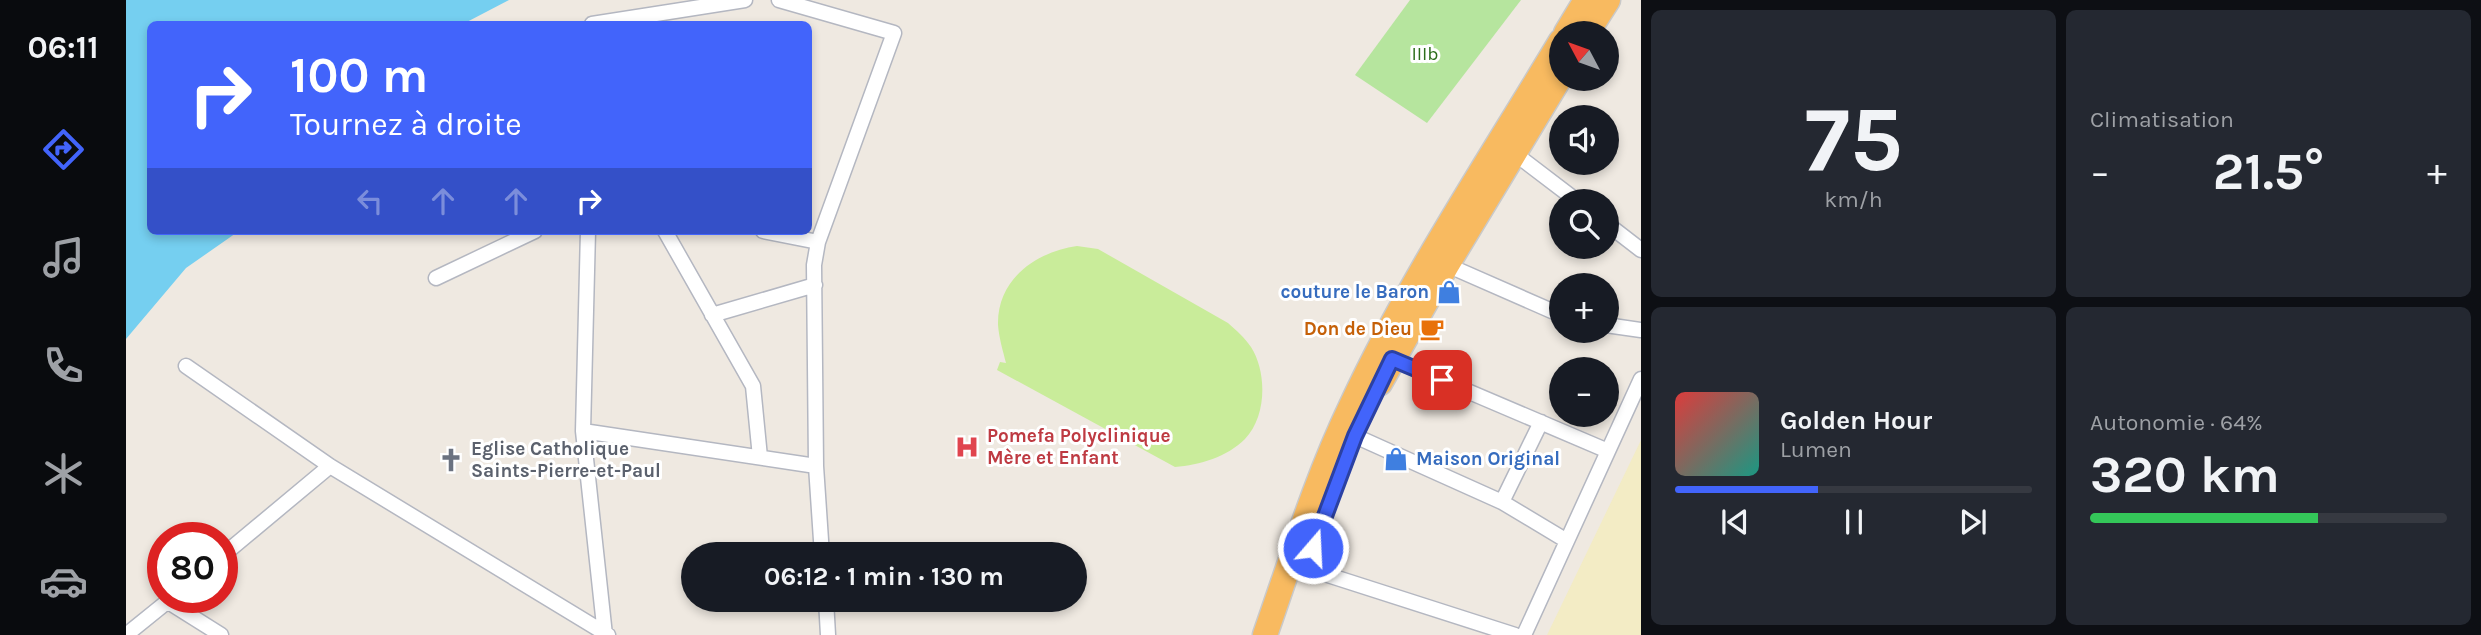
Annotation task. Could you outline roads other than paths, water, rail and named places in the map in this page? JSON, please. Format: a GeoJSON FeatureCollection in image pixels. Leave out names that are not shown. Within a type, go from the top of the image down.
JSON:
{"type":"FeatureCollection","features":[{"type":"Feature","properties":{"kind":"highway"},"geometry":{"type":"LineString","coordinates":[[1573,21],[1586,0]]}},
{"type":"Feature","properties":{"kind":"highway"},"geometry":{"type":"LineString","coordinates":[[1595,21],[1608,0]]}},
{"type":"Feature","properties":{"kind":"highway"},"geometry":{"type":"LineString","coordinates":[[1265,635],[1332,449],[1380,345],[1549,61]]}},
{"type":"Feature","properties":{"kind":"highway"},"geometry":{"type":"LineString","coordinates":[[1282,635],[1355,436],[1392,359],[1552,91]]}},
{"type":"Feature","properties":{"kind":"street"},"geometry":{"type":"LineString","coordinates":[[611,21],[745,0]]}},
{"type":"Feature","properties":{"kind":"street"},"geometry":{"type":"LineString","coordinates":[[779,0],[894,33],[818,242],[814,265],[816,466],[821,542]]}},
{"type":"Feature","properties":{"kind":"street"},"geometry":{"type":"LineString","coordinates":[[1514,153],[1561,189]]}},
{"type":"Feature","properties":{"kind":"street"},"geometry":{"type":"LineString","coordinates":[[1619,233],[1641,250]]}},
{"type":"Feature","properties":{"kind":"street"},"geometry":{"type":"LineString","coordinates":[[436,278],[527,235]]}},
{"type":"Feature","properties":{"kind":"street"},"geometry":{"type":"LineString","coordinates":[[588,235],[583,431],[606,634]]}},
{"type":"Feature","properties":{"kind":"street"},"geometry":{"type":"LineString","coordinates":[[666,235],[753,386],[760,457]]}},
{"type":"Feature","properties":{"kind":"street"},"geometry":{"type":"LineString","coordinates":[[783,235],[818,242]]}},
{"type":"Feature","properties":{"kind":"street"},"geometry":{"type":"LineString","coordinates":[[1447,265],[1549,310]]}},
{"type":"Feature","properties":{"kind":"street"},"geometry":{"type":"LineString","coordinates":[[712,315],[815,285]]}},
{"type":"Feature","properties":{"kind":"street"},"geometry":{"type":"LineString","coordinates":[[1619,327],[1641,330]]}},
{"type":"Feature","properties":{"kind":"street"},"geometry":{"type":"LineString","coordinates":[[1392,359],[1608,451]]}},
{"type":"Feature","properties":{"kind":"street"},"geometry":{"type":"LineString","coordinates":[[186,366],[330,466],[606,634]]}},
{"type":"Feature","properties":{"kind":"street"},"geometry":{"type":"LineString","coordinates":[[1524,635],[1641,379]]}},
{"type":"Feature","properties":{"kind":"street"},"geometry":{"type":"LineString","coordinates":[[1502,502],[1541,422]]}},
{"type":"Feature","properties":{"kind":"street"},"geometry":{"type":"LineString","coordinates":[[583,431],[816,466]]}},
{"type":"Feature","properties":{"kind":"street"},"geometry":{"type":"LineString","coordinates":[[1355,436],[1502,502],[1567,541]]}},
{"type":"Feature","properties":{"kind":"street"},"geometry":{"type":"LineString","coordinates":[[238,542],[330,466]]}},
{"type":"Feature","properties":{"kind":"street"},"geometry":{"type":"LineString","coordinates":[[1306,568],[1515,635]]}},
{"type":"Feature","properties":{"kind":"street"},"geometry":{"type":"LineString","coordinates":[[827,612],[828,635]]}},
{"type":"Feature","properties":{"kind":"street"},"geometry":{"type":"LineString","coordinates":[[127,635],[153,613]]}},
{"type":"Feature","properties":{"kind":"street"},"geometry":{"type":"LineString","coordinates":[[190,613],[221,635]]}},
{"type":"Feature","properties":{"kind":"water"},"geometry":{"type":"Polygon","coordinates":[[[126,0],[509,0],[469,21],[147,21],[147,235],[233,235],[186,268],[126,339],[126,0]]]}},
{"type":"Feature","properties":{"kind":"place","name":"couture le Baron"},"geometry":{"type":"Point","coordinates":[1449,292]}},
{"type":"Feature","properties":{"kind":"place","name":"Don de Dieu"},"geometry":{"type":"Point","coordinates":[1432,329]}},
{"type":"Feature","properties":{"kind":"place","name":"Pomefa Polyclinique Mère et Enfant"},"geometry":{"type":"Point","coordinates":[967,447]}},
{"type":"Feature","properties":{"kind":"place","name":"Maison Original"},"geometry":{"type":"Point","coordinates":[1396,459]}},
{"type":"Feature","properties":{"kind":"place","name":"Eglise Catholique Saints-Pierre-et-Paul"},"geometry":{"type":"Point","coordinates":[451,460]}},
{"type":"Feature","properties":{"kind":"park label","name":"IIIb"},"geometry":{"type":"Point","coordinates":[1425,54]}}]}
